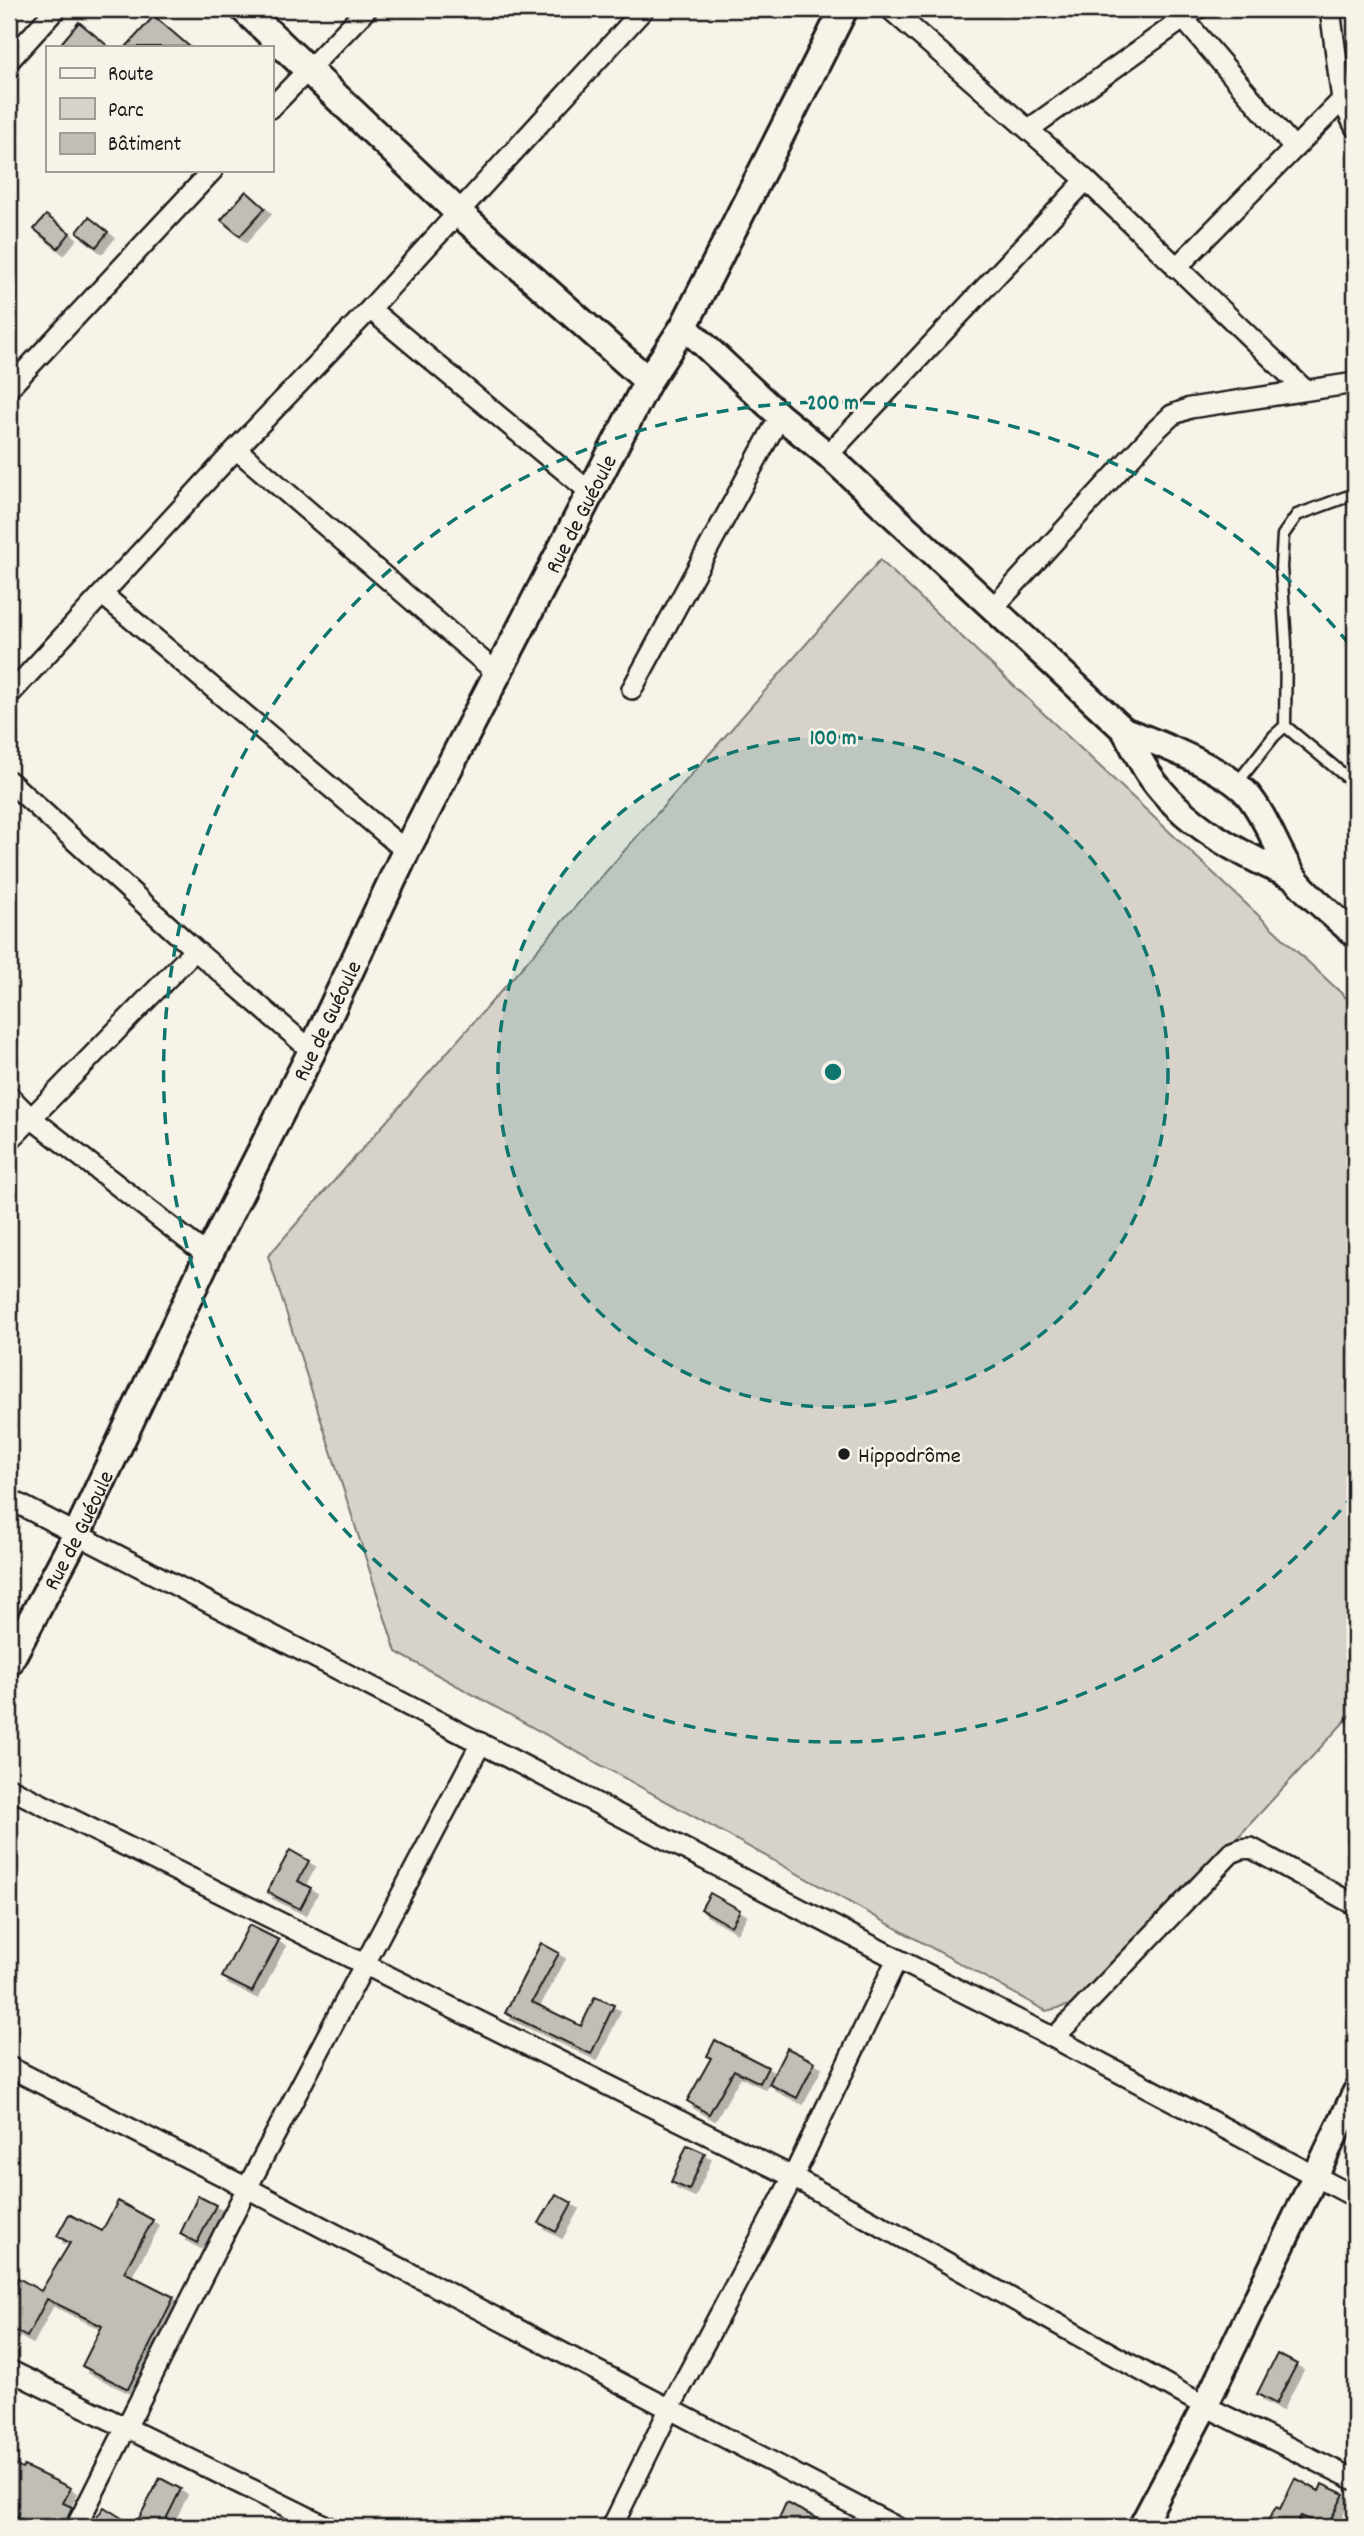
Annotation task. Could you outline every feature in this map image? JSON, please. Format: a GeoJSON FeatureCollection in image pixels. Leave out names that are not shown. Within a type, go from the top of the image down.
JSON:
{"type":"FeatureCollection","features":[{"type":"Feature","properties":{"kind":"main road"},"geometry":{"type":"LineString","coordinates":[[244,9],[459,213],[648,381]]}},
{"type":"Feature","properties":{"kind":"main road","name":"Rue de Guéoule"},"geometry":{"type":"LineString","coordinates":[[9,1662],[77,1534],[208,1256],[312,1051],[406,851],[648,381],[684,326],[844,9]]}},
{"type":"Feature","properties":{"kind":"street"},"geometry":{"type":"LineString","coordinates":[[9,61],[56,9]]}},
{"type":"Feature","properties":{"kind":"street"},"geometry":{"type":"LineString","coordinates":[[273,106],[367,9]]}},
{"type":"Feature","properties":{"kind":"street"},"geometry":{"type":"LineString","coordinates":[[9,695],[459,213],[644,9]]}},
{"type":"Feature","properties":{"kind":"street"},"geometry":{"type":"LineString","coordinates":[[890,9],[1086,180],[1305,390]]}},
{"type":"Feature","properties":{"kind":"street"},"geometry":{"type":"LineString","coordinates":[[1330,9],[1342,100],[1355,127]]}},
{"type":"Feature","properties":{"kind":"street"},"geometry":{"type":"LineString","coordinates":[[1029,129],[1184,12],[1294,148]]}},
{"type":"Feature","properties":{"kind":"street"},"geometry":{"type":"LineString","coordinates":[[1176,268],[1342,100]]}},
{"type":"Feature","properties":{"kind":"street"},"geometry":{"type":"LineString","coordinates":[[9,388],[211,172]]}},
{"type":"Feature","properties":{"kind":"street"},"geometry":{"type":"LineString","coordinates":[[828,455],[1086,180]]}},
{"type":"Feature","properties":{"kind":"street"},"geometry":{"type":"LineString","coordinates":[[370,309],[590,492]]}},
{"type":"Feature","properties":{"kind":"street"},"geometry":{"type":"LineString","coordinates":[[684,326],[780,415],[828,455],[1124,730],[1148,773],[1171,802],[1235,850],[1295,878]]}},
{"type":"Feature","properties":{"kind":"street"},"geometry":{"type":"LineString","coordinates":[[993,608],[1172,415],[1190,408],[1354,385]]}},
{"type":"Feature","properties":{"kind":"street"},"geometry":{"type":"LineString","coordinates":[[632,689],[780,415]]}},
{"type":"Feature","properties":{"kind":"street"},"geometry":{"type":"LineString","coordinates":[[236,449],[498,674]]}},
{"type":"Feature","properties":{"kind":"street"},"geometry":{"type":"LineString","coordinates":[[102,594],[406,851]]}},
{"type":"Feature","properties":{"kind":"street"},"geometry":{"type":"LineString","coordinates":[[1124,730],[1173,751],[1236,785],[1247,794],[1295,878],[1355,935]]}},
{"type":"Feature","properties":{"kind":"street"},"geometry":{"type":"LineString","coordinates":[[9,781],[195,950],[312,1051]]}},
{"type":"Feature","properties":{"kind":"street"},"geometry":{"type":"LineString","coordinates":[[9,1141],[195,950]]}},
{"type":"Feature","properties":{"kind":"street"},"geometry":{"type":"LineString","coordinates":[[9,1096],[30,1117],[208,1256]]}},
{"type":"Feature","properties":{"kind":"street"},"geometry":{"type":"LineString","coordinates":[[9,1499],[1054,2038],[1355,2197]]}},
{"type":"Feature","properties":{"kind":"street"},"geometry":{"type":"LineString","coordinates":[[76,2527],[247,2188],[481,1742]]}},
{"type":"Feature","properties":{"kind":"street"},"geometry":{"type":"LineString","coordinates":[[9,1788],[793,2177],[1205,2406],[1355,2480]]}},
{"type":"Feature","properties":{"kind":"street"},"geometry":{"type":"LineString","coordinates":[[1054,2038],[1231,1853],[1251,1848],[1355,1905]]}},
{"type":"Feature","properties":{"kind":"street"},"geometry":{"type":"LineString","coordinates":[[612,2527],[670,2408],[793,2177],[897,1959]]}},
{"type":"Feature","properties":{"kind":"street"},"geometry":{"type":"LineString","coordinates":[[9,2067],[247,2188],[896,2527]]}},
{"type":"Feature","properties":{"kind":"street"},"geometry":{"type":"LineString","coordinates":[[1141,2527],[1205,2406],[1317,2178],[1355,2093]]}},
{"type":"Feature","properties":{"kind":"street"},"geometry":{"type":"LineString","coordinates":[[9,2370],[328,2527]]}},
{"type":"Feature","properties":{"kind":"lane"},"geometry":{"type":"LineString","coordinates":[[1236,785],[1285,726],[1286,643],[1281,567],[1283,535],[1297,515],[1346,497]]}},
{"type":"Feature","properties":{"kind":"lane"},"geometry":{"type":"LineString","coordinates":[[1285,726],[1353,780]]}},
{"type":"Feature","properties":{"kind":"green space","name":"Hippodrôme"},"geometry":{"type":"Polygon","coordinates":[[[880,560],[1355,1006],[1355,1710],[1087,2001],[1046,2011],[396,1652],[268,1256],[880,560]]]}},
{"type":"Feature","properties":{"kind":"building"},"geometry":{"type":"Polygon","coordinates":[[[154,16],[189,46],[127,46],[154,16]]]}},
{"type":"Feature","properties":{"kind":"building"},"geometry":{"type":"Polygon","coordinates":[[[79,22],[108,46],[59,46],[79,22]]]}},
{"type":"Feature","properties":{"kind":"building"},"geometry":{"type":"Polygon","coordinates":[[[246,191],[265,208],[240,236],[221,220],[246,191]]]}},
{"type":"Feature","properties":{"kind":"building"},"geometry":{"type":"Polygon","coordinates":[[[46,215],[70,233],[58,248],[34,229],[46,215]]]}},
{"type":"Feature","properties":{"kind":"building"},"geometry":{"type":"Polygon","coordinates":[[[89,217],[108,232],[96,247],[77,232],[89,217]]]}},
{"type":"Feature","properties":{"kind":"building"},"geometry":{"type":"Polygon","coordinates":[[[290,1850],[309,1861],[298,1881],[311,1888],[300,1909],[267,1892],[290,1850]]]}},
{"type":"Feature","properties":{"kind":"building"},"geometry":{"type":"Polygon","coordinates":[[[710,1893],[740,1910],[731,1926],[701,1909],[710,1893]]]}},
{"type":"Feature","properties":{"kind":"building"},"geometry":{"type":"Polygon","coordinates":[[[249,1925],[279,1940],[252,1992],[222,1977],[249,1925]]]}},
{"type":"Feature","properties":{"kind":"building"},"geometry":{"type":"Polygon","coordinates":[[[541,1943],[559,1953],[532,2002],[581,2026],[595,1997],[614,2005],[591,2054],[505,2013],[541,1943]]]}},
{"type":"Feature","properties":{"kind":"building"},"geometry":{"type":"Polygon","coordinates":[[[715,2040],[768,2067],[760,2083],[734,2070],[709,2114],[687,2101],[711,2058],[707,2056],[715,2040]]]}},
{"type":"Feature","properties":{"kind":"building"},"geometry":{"type":"Polygon","coordinates":[[[787,2048],[815,2062],[797,2098],[769,2084],[787,2048]]]}},
{"type":"Feature","properties":{"kind":"building"},"geometry":{"type":"Polygon","coordinates":[[[687,2145],[705,2153],[689,2190],[671,2182],[687,2145]]]}},
{"type":"Feature","properties":{"kind":"building"},"geometry":{"type":"Polygon","coordinates":[[[556,2194],[572,2203],[556,2232],[539,2223],[556,2194]]]}},
{"type":"Feature","properties":{"kind":"building"},"geometry":{"type":"Polygon","coordinates":[[[198,2196],[216,2205],[197,2243],[180,2234],[198,2196]]]}},
{"type":"Feature","properties":{"kind":"building"},"geometry":{"type":"Polygon","coordinates":[[[118,2201],[153,2220],[124,2272],[174,2297],[128,2389],[82,2366],[102,2326],[47,2299],[27,2337],[9,2327],[9,2295],[18,2278],[41,2291],[70,2243],[57,2236],[69,2214],[102,2231],[118,2201]]]}},
{"type":"Feature","properties":{"kind":"building"},"geometry":{"type":"Polygon","coordinates":[[[1277,2354],[1297,2364],[1276,2404],[1257,2394],[1277,2354]]]}},
{"type":"Feature","properties":{"kind":"building"},"geometry":{"type":"Polygon","coordinates":[[[9,2461],[22,2469],[24,2466],[71,2488],[63,2503],[72,2507],[64,2527],[39,2527],[9,2513],[9,2461]]]}},
{"type":"Feature","properties":{"kind":"building"},"geometry":{"type":"Polygon","coordinates":[[[160,2478],[181,2489],[162,2527],[148,2527],[137,2522],[160,2478]]]}},
{"type":"Feature","properties":{"kind":"building"},"geometry":{"type":"Polygon","coordinates":[[[1295,2478],[1319,2491],[1322,2484],[1344,2494],[1327,2527],[1301,2516],[1298,2520],[1310,2527],[1264,2527],[1276,2507],[1280,2509],[1295,2478]]]}},
{"type":"Feature","properties":{"kind":"building"},"geometry":{"type":"Polygon","coordinates":[[[786,2503],[835,2527],[775,2527],[786,2503]]]}},
{"type":"Feature","properties":{"kind":"building"},"geometry":{"type":"Polygon","coordinates":[[[104,2507],[136,2527],[90,2527],[104,2507]]]}},
{"type":"Feature","properties":{"kind":"place","name":"Hippodrôme"},"geometry":{"type":"Point","coordinates":[844,1454]}}]}
